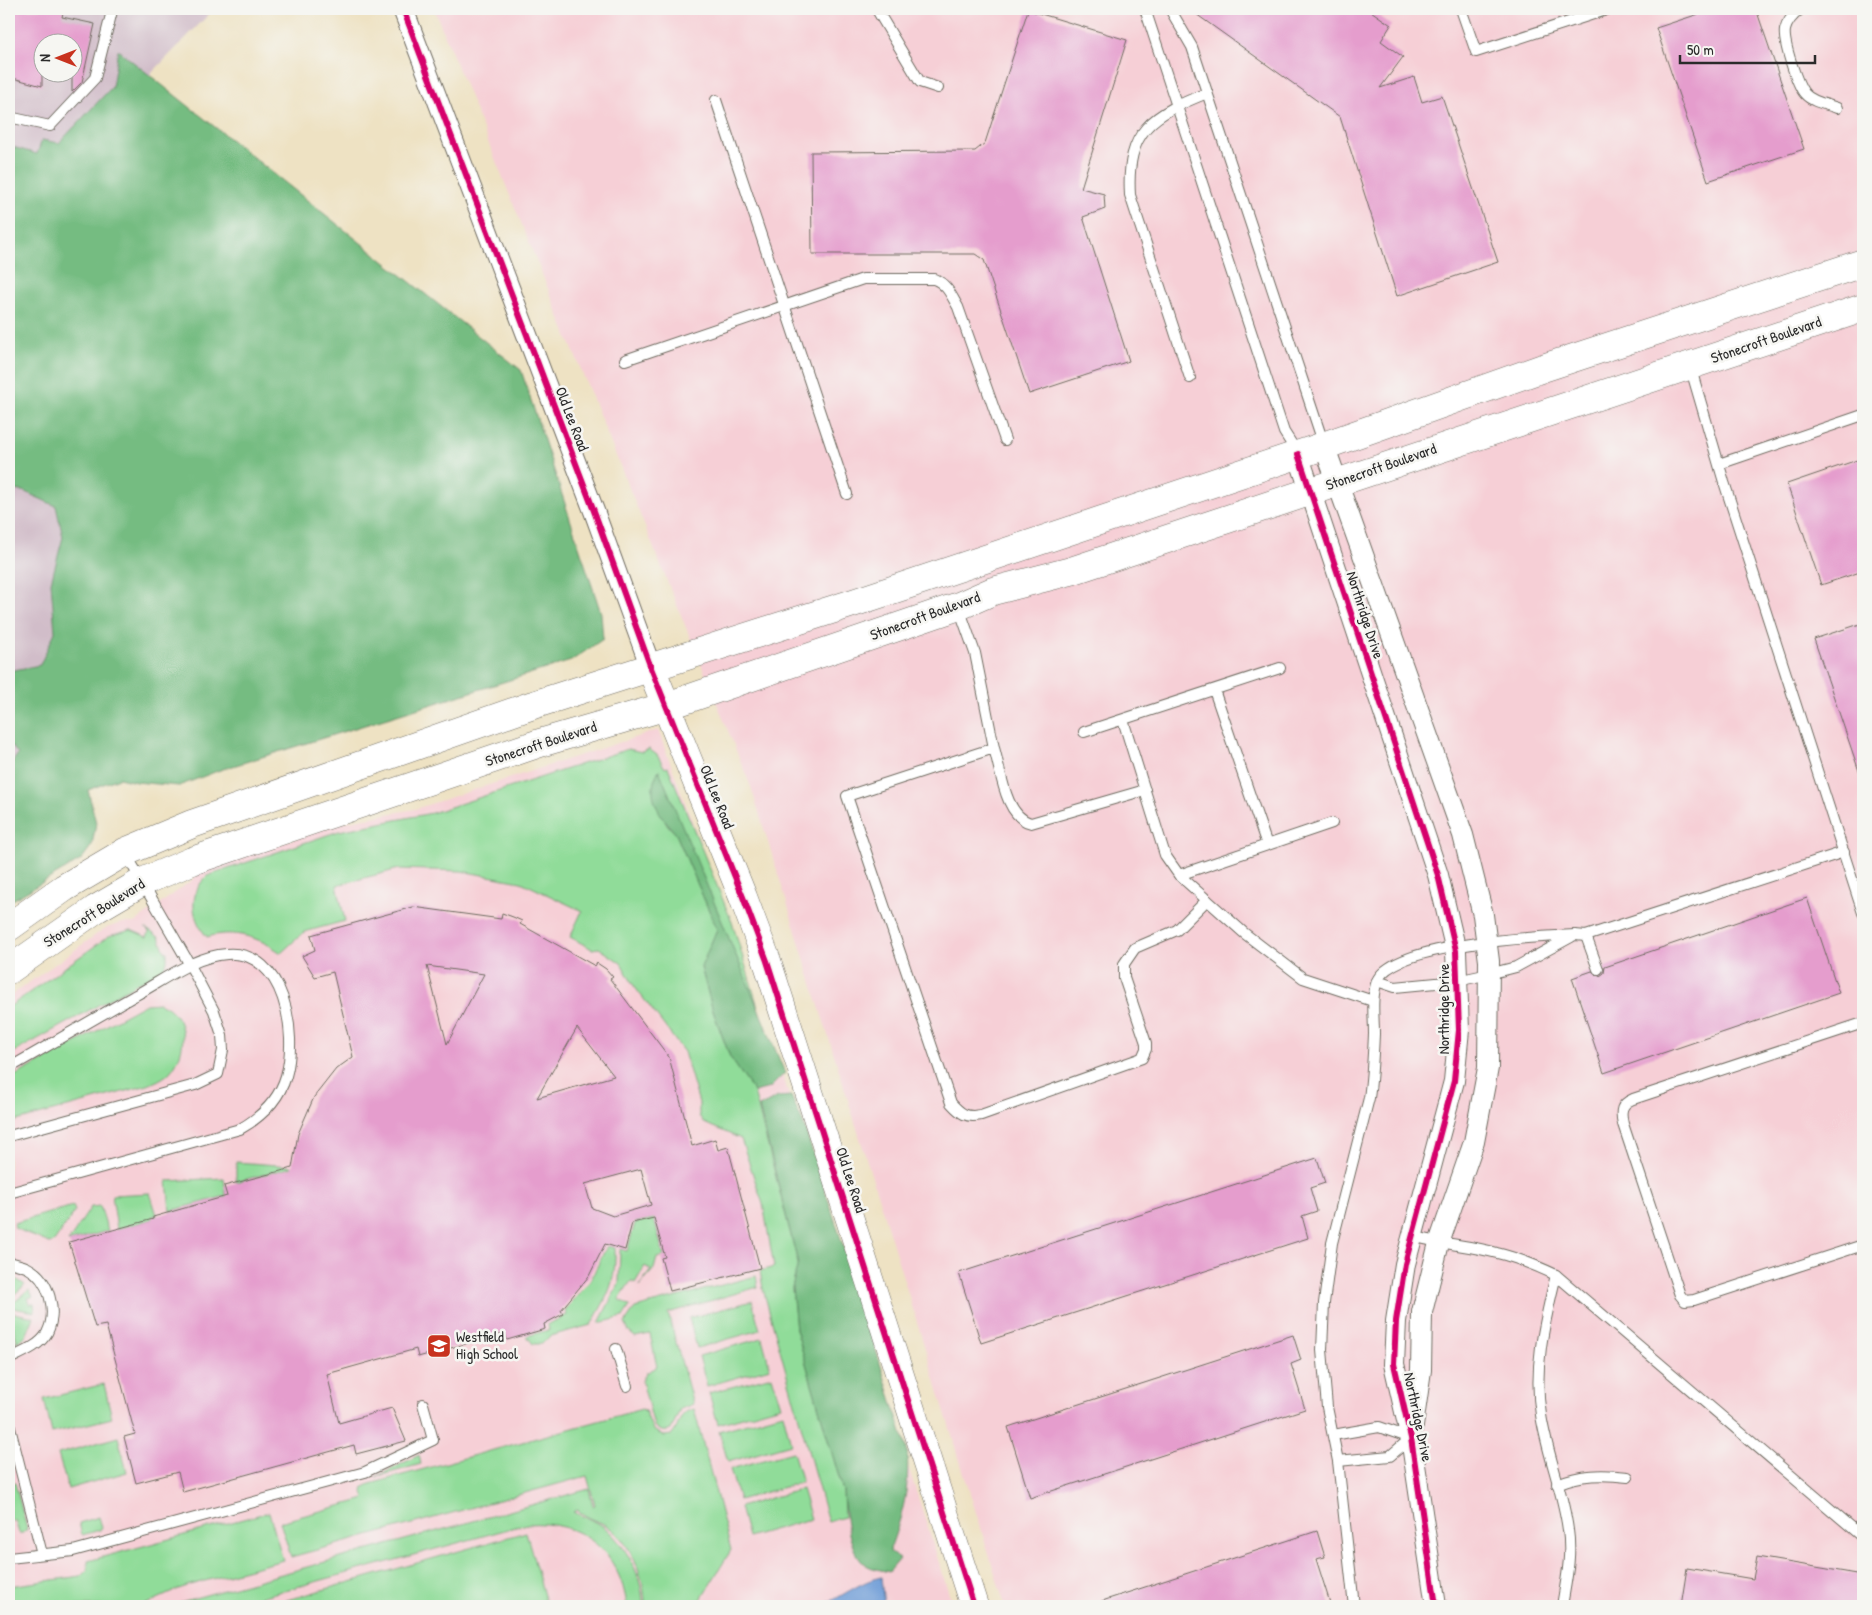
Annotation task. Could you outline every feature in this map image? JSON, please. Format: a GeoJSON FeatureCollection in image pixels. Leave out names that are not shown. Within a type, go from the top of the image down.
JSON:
{"type":"FeatureCollection","features":[{"type":"Feature","properties":{"kind":"main road"},"geometry":{"type":"LineString","coordinates":[[9,928],[64,888],[125,852],[192,824],[533,705],[847,605],[1324,446],[1543,368],[1856,264]]}},
{"type":"Feature","properties":{"kind":"main road","name":"Stonecroft Boulevard"},"geometry":{"type":"LineString","coordinates":[[9,970],[96,909],[142,882],[192,861],[540,743],[667,706],[959,606],[994,591],[1071,571],[1860,309]]}},
{"type":"Feature","properties":{"kind":"main road","name":"Old Lee Road"},"geometry":{"type":"LineString","coordinates":[[650,668],[667,706],[767,961],[974,1606]]}},
{"type":"Feature","properties":{"kind":"street","name":"Old Lee Road"},"geometry":{"type":"LineString","coordinates":[[403,9],[594,511],[650,668]]}},
{"type":"Feature","properties":{"kind":"street","name":"Northridge Drive"},"geometry":{"type":"LineString","coordinates":[[1324,446],[1463,835],[1483,915],[1490,974],[1488,1068],[1474,1142],[1439,1243],[1422,1312],[1421,1370],[1411,1438]]}},
{"type":"Feature","properties":{"kind":"street","name":"Northridge Drive"},"geometry":{"type":"LineString","coordinates":[[1298,454],[1438,874],[1455,946],[1459,1030],[1454,1081],[1404,1264],[1396,1321],[1394,1364],[1411,1438],[1436,1606]]}},
{"type":"Feature","properties":{"kind":"lane"},"geometry":{"type":"LineString","coordinates":[[9,117],[50,126],[95,78],[112,11],[110,9]]}},
{"type":"Feature","properties":{"kind":"lane"},"geometry":{"type":"LineString","coordinates":[[1145,9],[1284,432],[1298,454]]}},
{"type":"Feature","properties":{"kind":"lane"},"geometry":{"type":"LineString","coordinates":[[1170,9],[1192,46],[1324,446]]}},
{"type":"Feature","properties":{"kind":"lane"},"geometry":{"type":"LineString","coordinates":[[1451,9],[1462,13],[1476,52],[1609,9]]}},
{"type":"Feature","properties":{"kind":"lane"},"geometry":{"type":"LineString","coordinates":[[1801,9],[1793,15],[1785,31],[1785,40],[1800,87],[1810,98],[1837,108]]}},
{"type":"Feature","properties":{"kind":"lane"},"geometry":{"type":"LineString","coordinates":[[877,10],[920,82],[938,88]]}},
{"type":"Feature","properties":{"kind":"lane"},"geometry":{"type":"LineString","coordinates":[[1190,378],[1130,189],[1132,160],[1142,133],[1149,122],[1177,105],[1207,93]]}},
{"type":"Feature","properties":{"kind":"lane"},"geometry":{"type":"LineString","coordinates":[[716,100],[847,494]]}},
{"type":"Feature","properties":{"kind":"lane"},"geometry":{"type":"LineString","coordinates":[[625,360],[863,279],[934,279],[942,282],[958,306],[1006,440]]}},
{"type":"Feature","properties":{"kind":"lane"},"geometry":{"type":"LineString","coordinates":[[1690,366],[1719,464],[1863,913]]}},
{"type":"Feature","properties":{"kind":"lane"},"geometry":{"type":"LineString","coordinates":[[1719,464],[1863,415]]}},
{"type":"Feature","properties":{"kind":"lane"},"geometry":{"type":"LineString","coordinates":[[959,606],[974,653],[994,748],[1012,810],[1022,821],[1031,823],[1145,790]]}},
{"type":"Feature","properties":{"kind":"lane"},"geometry":{"type":"LineString","coordinates":[[1084,732],[1280,668]]}},
{"type":"Feature","properties":{"kind":"lane"},"geometry":{"type":"LineString","coordinates":[[1214,690],[1267,845]]}},
{"type":"Feature","properties":{"kind":"lane"},"geometry":{"type":"LineString","coordinates":[[1124,720],[1165,855],[1179,875],[1244,933],[1303,978],[1373,1001]]}},
{"type":"Feature","properties":{"kind":"lane"},"geometry":{"type":"LineString","coordinates":[[994,748],[847,796],[951,1103],[960,1113],[970,1117],[981,1115],[1142,1058],[1146,1049],[1146,1042],[1124,978],[1124,964],[1135,948],[1177,930],[1207,900]]}},
{"type":"Feature","properties":{"kind":"lane"},"geometry":{"type":"LineString","coordinates":[[1179,875],[1332,823]]}},
{"type":"Feature","properties":{"kind":"lane"},"geometry":{"type":"LineString","coordinates":[[9,1136],[195,1085],[218,1074],[223,1050],[222,1035],[214,1011],[190,965],[125,852]]}},
{"type":"Feature","properties":{"kind":"lane"},"geometry":{"type":"LineString","coordinates":[[1378,981],[1395,987],[1457,981],[1516,968],[1580,935],[1844,852]]}},
{"type":"Feature","properties":{"kind":"lane"},"geometry":{"type":"LineString","coordinates":[[1354,1606],[1338,1461],[1322,1358],[1324,1303],[1332,1243],[1369,1098],[1372,1078],[1373,1001],[1378,981],[1391,966],[1455,946],[1486,941],[1580,935]]}},
{"type":"Feature","properties":{"kind":"lane"},"geometry":{"type":"LineString","coordinates":[[1580,935],[1598,969]]}},
{"type":"Feature","properties":{"kind":"lane"},"geometry":{"type":"LineString","coordinates":[[9,1068],[190,965],[228,954],[244,957],[272,973],[280,986],[289,1029],[289,1055],[286,1077],[273,1102],[254,1121],[240,1129],[9,1193]]}},
{"type":"Feature","properties":{"kind":"lane"},"geometry":{"type":"LineString","coordinates":[[1863,1022],[1633,1099],[1623,1106],[1621,1116],[1680,1295],[1685,1301],[1694,1300],[1863,1245]]}},
{"type":"Feature","properties":{"kind":"lane"},"geometry":{"type":"LineString","coordinates":[[1412,1236],[1439,1243],[1495,1252],[1528,1262],[1556,1275],[1863,1537]]}},
{"type":"Feature","properties":{"kind":"lane"},"geometry":{"type":"LineString","coordinates":[[9,1262],[27,1267],[43,1279],[50,1297],[52,1318],[47,1334],[32,1348],[9,1359]]}},
{"type":"Feature","properties":{"kind":"lane"},"geometry":{"type":"LineString","coordinates":[[1556,1275],[1541,1339],[1538,1379],[1540,1414],[1568,1531],[1569,1548],[1562,1606]]}},
{"type":"Feature","properties":{"kind":"lane"},"geometry":{"type":"LineString","coordinates":[[616,1349],[626,1386]]}},
{"type":"Feature","properties":{"kind":"lane"},"geometry":{"type":"LineString","coordinates":[[9,1558],[73,1551],[365,1472],[433,1440],[423,1404]]}},
{"type":"Feature","properties":{"kind":"lane"},"geometry":{"type":"LineString","coordinates":[[9,1424],[42,1554]]}},
{"type":"Feature","properties":{"kind":"lane"},"geometry":{"type":"LineString","coordinates":[[1333,1435],[1379,1428],[1411,1438]]}},
{"type":"Feature","properties":{"kind":"lane"},"geometry":{"type":"LineString","coordinates":[[1338,1461],[1390,1456],[1411,1438]]}},
{"type":"Feature","properties":{"kind":"lane"},"geometry":{"type":"LineString","coordinates":[[1557,1484],[1571,1478],[1595,1475],[1628,1477]]}},
{"type":"Feature","properties":{"kind":"shaded area"},"geometry":{"type":"Polygon","coordinates":[[[9,9],[214,9],[9,220],[9,9]]]}},
{"type":"Feature","properties":{"kind":"shaded area"},"geometry":{"type":"Polygon","coordinates":[[[434,9],[1863,9],[1863,1606],[1005,1606],[751,787],[434,9]]]}},
{"type":"Feature","properties":{"kind":"shaded area"},"geometry":{"type":"Polygon","coordinates":[[[9,490],[23,491],[56,506],[64,537],[51,582],[55,632],[40,665],[9,671],[9,490]]]}},
{"type":"Feature","properties":{"kind":"shaded area","name":"Westfield High School"},"geometry":{"type":"Polygon","coordinates":[[[658,730],[700,842],[786,1086],[953,1606],[9,1606],[9,997],[104,929],[121,923],[134,923],[191,881],[200,871],[339,823],[415,809],[658,730]]]}},
{"type":"Feature","properties":{"kind":"shaded area"},"geometry":{"type":"Polygon","coordinates":[[[9,743],[18,754],[9,767],[9,743]]]}},
{"type":"Feature","properties":{"kind":"green space"},"geometry":{"type":"Polygon","coordinates":[[[118,50],[521,370],[601,613],[603,639],[571,661],[220,770],[179,786],[136,782],[119,778],[88,790],[96,823],[92,845],[81,860],[9,902],[9,767],[18,754],[9,743],[9,671],[40,665],[55,632],[51,582],[63,537],[56,506],[23,491],[9,490],[9,146],[37,154],[42,140],[59,143],[112,87],[118,50]]]}},
{"type":"Feature","properties":{"kind":"green space"},"geometry":{"type":"Polygon","coordinates":[[[628,749],[642,752],[649,749],[657,755],[665,768],[668,767],[732,922],[760,1013],[658,771],[665,822],[676,834],[717,929],[701,968],[713,1011],[730,1057],[754,1092],[798,1263],[792,1288],[796,1329],[843,1491],[844,1517],[828,1522],[763,1289],[760,1271],[774,1267],[763,1204],[741,1139],[704,1123],[699,1116],[699,1103],[684,1052],[634,986],[621,963],[599,948],[592,949],[570,937],[582,911],[521,882],[461,871],[399,869],[337,885],[345,921],[304,932],[281,953],[273,947],[246,936],[227,934],[207,937],[195,914],[194,898],[201,883],[207,876],[339,831],[432,813],[628,749]]]}},
{"type":"Feature","properties":{"kind":"green space"},"geometry":{"type":"Polygon","coordinates":[[[659,770],[785,1073],[770,1088],[754,1092],[730,1057],[713,1011],[701,967],[717,929],[676,834],[659,812],[653,796],[653,787],[659,770]]]}},
{"type":"Feature","properties":{"kind":"green space"},"geometry":{"type":"Polygon","coordinates":[[[145,928],[159,937],[165,952],[167,951],[167,961],[163,969],[9,1055],[9,1007],[109,936],[131,930],[147,937],[149,932],[145,928]]]}},
{"type":"Feature","properties":{"kind":"green space"},"geometry":{"type":"Polygon","coordinates":[[[159,1003],[169,1008],[176,1016],[181,1025],[183,1035],[180,1056],[168,1074],[148,1085],[9,1123],[9,1079],[146,1004],[159,1003]]]}},
{"type":"Feature","properties":{"kind":"green space"},"geometry":{"type":"Polygon","coordinates":[[[791,1096],[803,1123],[907,1449],[908,1464],[904,1501],[889,1552],[900,1559],[889,1572],[866,1565],[855,1552],[848,1531],[843,1491],[796,1329],[792,1288],[798,1263],[759,1107],[778,1097],[791,1096]]]}},
{"type":"Feature","properties":{"kind":"green space"},"geometry":{"type":"Polygon","coordinates":[[[236,1162],[291,1166],[292,1167],[236,1182],[236,1162]]]}},
{"type":"Feature","properties":{"kind":"green space"},"geometry":{"type":"Polygon","coordinates":[[[224,1178],[226,1196],[170,1211],[167,1181],[224,1178]]]}},
{"type":"Feature","properties":{"kind":"green space"},"geometry":{"type":"Polygon","coordinates":[[[150,1193],[157,1215],[153,1216],[153,1219],[117,1229],[112,1195],[150,1193]]]}},
{"type":"Feature","properties":{"kind":"green space"},"geometry":{"type":"Polygon","coordinates":[[[73,1206],[75,1211],[54,1242],[49,1243],[15,1228],[14,1223],[73,1206]]]}},
{"type":"Feature","properties":{"kind":"green space"},"geometry":{"type":"Polygon","coordinates":[[[100,1206],[108,1231],[68,1242],[91,1207],[100,1206]]]}},
{"type":"Feature","properties":{"kind":"green space"},"geometry":{"type":"Polygon","coordinates":[[[654,1219],[664,1256],[657,1258],[654,1269],[639,1286],[651,1270],[645,1266],[635,1283],[631,1281],[619,1299],[630,1306],[623,1317],[599,1323],[619,1283],[620,1249],[627,1251],[635,1223],[654,1219]]]}},
{"type":"Feature","properties":{"kind":"green space"},"geometry":{"type":"Polygon","coordinates":[[[607,1246],[615,1248],[614,1271],[610,1289],[591,1325],[550,1336],[542,1344],[533,1344],[527,1336],[549,1330],[548,1324],[567,1315],[565,1310],[590,1281],[607,1246]]]}},
{"type":"Feature","properties":{"kind":"green space"},"geometry":{"type":"Polygon","coordinates":[[[9,1274],[25,1285],[9,1299],[9,1274]]]}},
{"type":"Feature","properties":{"kind":"green space"},"geometry":{"type":"Polygon","coordinates":[[[756,1276],[758,1287],[668,1313],[693,1404],[680,1409],[671,1430],[664,1431],[658,1429],[654,1426],[642,1381],[646,1373],[657,1367],[650,1334],[635,1337],[629,1332],[625,1323],[635,1308],[756,1276]]]}},
{"type":"Feature","properties":{"kind":"green space"},"geometry":{"type":"Polygon","coordinates":[[[29,1290],[33,1297],[28,1298],[30,1304],[34,1304],[35,1312],[13,1308],[12,1304],[29,1290]]]}},
{"type":"Feature","properties":{"kind":"green space"},"geometry":{"type":"Polygon","coordinates":[[[752,1301],[760,1330],[697,1348],[689,1318],[752,1301]]]}},
{"type":"Feature","properties":{"kind":"green space"},"geometry":{"type":"Polygon","coordinates":[[[14,1313],[34,1317],[26,1336],[9,1347],[9,1343],[17,1341],[10,1315],[14,1313]]]}},
{"type":"Feature","properties":{"kind":"green space"},"geometry":{"type":"Polygon","coordinates":[[[762,1338],[770,1368],[707,1386],[699,1356],[762,1338]]]}},
{"type":"Feature","properties":{"kind":"green space"},"geometry":{"type":"Polygon","coordinates":[[[772,1376],[781,1406],[718,1424],[709,1393],[772,1376]]]}},
{"type":"Feature","properties":{"kind":"green space"},"geometry":{"type":"Polygon","coordinates":[[[104,1384],[112,1418],[52,1433],[44,1399],[104,1384]]]}},
{"type":"Feature","properties":{"kind":"green space"},"geometry":{"type":"Polygon","coordinates":[[[642,1409],[645,1411],[653,1430],[664,1436],[672,1435],[682,1416],[694,1409],[731,1550],[697,1606],[645,1606],[639,1572],[629,1550],[614,1532],[578,1510],[573,1512],[593,1520],[604,1527],[620,1543],[637,1573],[643,1606],[627,1606],[623,1587],[616,1569],[607,1555],[595,1543],[581,1534],[564,1527],[547,1524],[527,1524],[249,1600],[235,1606],[178,1606],[177,1603],[589,1489],[593,1506],[595,1505],[587,1476],[291,1557],[280,1522],[365,1499],[362,1488],[370,1484],[642,1409]]]}},
{"type":"Feature","properties":{"kind":"green space"},"geometry":{"type":"Polygon","coordinates":[[[783,1413],[791,1444],[728,1462],[719,1431],[783,1413]]]}},
{"type":"Feature","properties":{"kind":"green space"},"geometry":{"type":"Polygon","coordinates":[[[118,1437],[127,1472],[68,1489],[58,1454],[118,1437]]]}},
{"type":"Feature","properties":{"kind":"green space"},"geometry":{"type":"Polygon","coordinates":[[[793,1452],[802,1482],[739,1500],[730,1469],[793,1452]]]}},
{"type":"Feature","properties":{"kind":"green space"},"geometry":{"type":"Polygon","coordinates":[[[419,1455],[421,1464],[376,1477],[419,1455]]]}},
{"type":"Feature","properties":{"kind":"green space"},"geometry":{"type":"Polygon","coordinates":[[[9,1483],[15,1483],[27,1529],[24,1533],[19,1533],[15,1520],[9,1522],[9,1483]]]}},
{"type":"Feature","properties":{"kind":"green space"},"geometry":{"type":"Polygon","coordinates":[[[802,1489],[811,1519],[748,1537],[740,1507],[802,1489]]]}},
{"type":"Feature","properties":{"kind":"green space"},"geometry":{"type":"Polygon","coordinates":[[[269,1512],[283,1560],[186,1586],[142,1606],[9,1606],[9,1586],[81,1576],[88,1569],[88,1561],[269,1512]]]}},
{"type":"Feature","properties":{"kind":"green space"},"geometry":{"type":"Polygon","coordinates":[[[99,1517],[102,1527],[100,1530],[82,1535],[79,1523],[99,1517]]]}},
{"type":"Feature","properties":{"kind":"green space"},"geometry":{"type":"Polygon","coordinates":[[[526,1532],[547,1606],[266,1606],[526,1532]]]}},
{"type":"Feature","properties":{"kind":"water"},"geometry":{"type":"Polygon","coordinates":[[[881,1577],[884,1606],[820,1606],[866,1582],[881,1577]]]}},
{"type":"Feature","properties":{"kind":"building"},"geometry":{"type":"Polygon","coordinates":[[[9,9],[64,9],[62,17],[95,24],[82,82],[82,32],[32,32],[32,82],[42,82],[42,86],[9,77],[9,9]]]}},
{"type":"Feature","properties":{"kind":"building"},"geometry":{"type":"Polygon","coordinates":[[[1189,9],[1368,9],[1391,25],[1381,41],[1403,57],[1380,88],[1414,77],[1422,102],[1442,96],[1498,262],[1397,296],[1340,117],[1189,9]]]}},
{"type":"Feature","properties":{"kind":"building"},"geometry":{"type":"Polygon","coordinates":[[[1714,9],[1756,9],[1804,149],[1708,181],[1656,28],[1714,9]]]}},
{"type":"Feature","properties":{"kind":"building"},"geometry":{"type":"Polygon","coordinates":[[[1028,10],[1127,40],[1081,188],[1104,194],[1105,209],[1083,217],[1129,361],[1029,394],[984,260],[975,254],[812,254],[811,152],[975,151],[985,143],[1028,10]]]}},
{"type":"Feature","properties":{"kind":"building"},"geometry":{"type":"Polygon","coordinates":[[[72,82],[82,82],[72,92],[72,82]]]}},
{"type":"Feature","properties":{"kind":"building"},"geometry":{"type":"Polygon","coordinates":[[[1863,458],[1863,571],[1821,585],[1787,484],[1863,458]]]}},
{"type":"Feature","properties":{"kind":"building"},"geometry":{"type":"Polygon","coordinates":[[[1863,623],[1863,776],[1861,777],[1814,639],[1863,623]]]}},
{"type":"Feature","properties":{"kind":"building"},"geometry":{"type":"Polygon","coordinates":[[[1807,898],[1839,993],[1604,1073],[1572,978],[1592,971],[1600,976],[1604,973],[1605,967],[1807,898]]]}},
{"type":"Feature","properties":{"kind":"building"},"geometry":{"type":"Polygon","coordinates":[[[413,907],[501,919],[502,913],[522,921],[520,924],[595,966],[597,963],[606,969],[613,977],[610,979],[669,1057],[692,1146],[715,1139],[718,1150],[728,1147],[760,1268],[670,1291],[661,1258],[665,1257],[654,1218],[632,1223],[625,1250],[605,1244],[589,1276],[561,1310],[563,1314],[544,1324],[545,1329],[507,1340],[505,1333],[418,1357],[416,1349],[327,1374],[339,1423],[392,1408],[406,1441],[356,1454],[354,1445],[183,1492],[178,1472],[136,1483],[124,1437],[135,1434],[106,1325],[95,1327],[69,1242],[227,1196],[224,1186],[292,1168],[298,1134],[314,1097],[336,1069],[353,1057],[333,972],[315,977],[302,956],[315,950],[311,935],[413,907]],[[427,966],[447,1044],[484,974],[427,966]],[[577,1028],[537,1098],[614,1076],[577,1028]],[[641,1169],[585,1184],[592,1208],[613,1216],[651,1205],[641,1169]]]}},
{"type":"Feature","properties":{"kind":"building"},"geometry":{"type":"Polygon","coordinates":[[[1317,1158],[1325,1183],[1310,1188],[1317,1211],[1302,1216],[1308,1238],[981,1343],[959,1273],[1317,1158]]]}},
{"type":"Feature","properties":{"kind":"building"},"geometry":{"type":"Polygon","coordinates":[[[1293,1335],[1301,1360],[1291,1364],[1305,1409],[1030,1498],[1008,1427],[1293,1335]]]}},
{"type":"Feature","properties":{"kind":"building"},"geometry":{"type":"Polygon","coordinates":[[[1317,1531],[1325,1557],[1316,1559],[1331,1606],[1097,1606],[1096,1603],[1317,1531]]]}},
{"type":"Feature","properties":{"kind":"building"},"geometry":{"type":"Polygon","coordinates":[[[1757,1557],[1863,1575],[1863,1606],[1681,1606],[1687,1568],[1753,1579],[1757,1557]]]}},
{"type":"Feature","properties":{"kind":"cycle path"},"geometry":{"type":"LineString","coordinates":[[403,9],[594,511],[651,668],[767,961],[974,1606]]}},
{"type":"Feature","properties":{"kind":"cycle path"},"geometry":{"type":"LineString","coordinates":[[1298,454],[1438,875],[1456,951],[1459,1030],[1454,1081],[1405,1264],[1396,1321],[1394,1364],[1411,1438],[1436,1606]]}},
{"type":"Feature","properties":{"kind":"place","name":"Westfield High School"},"geometry":{"type":"Point","coordinates":[439,1346]}}]}
